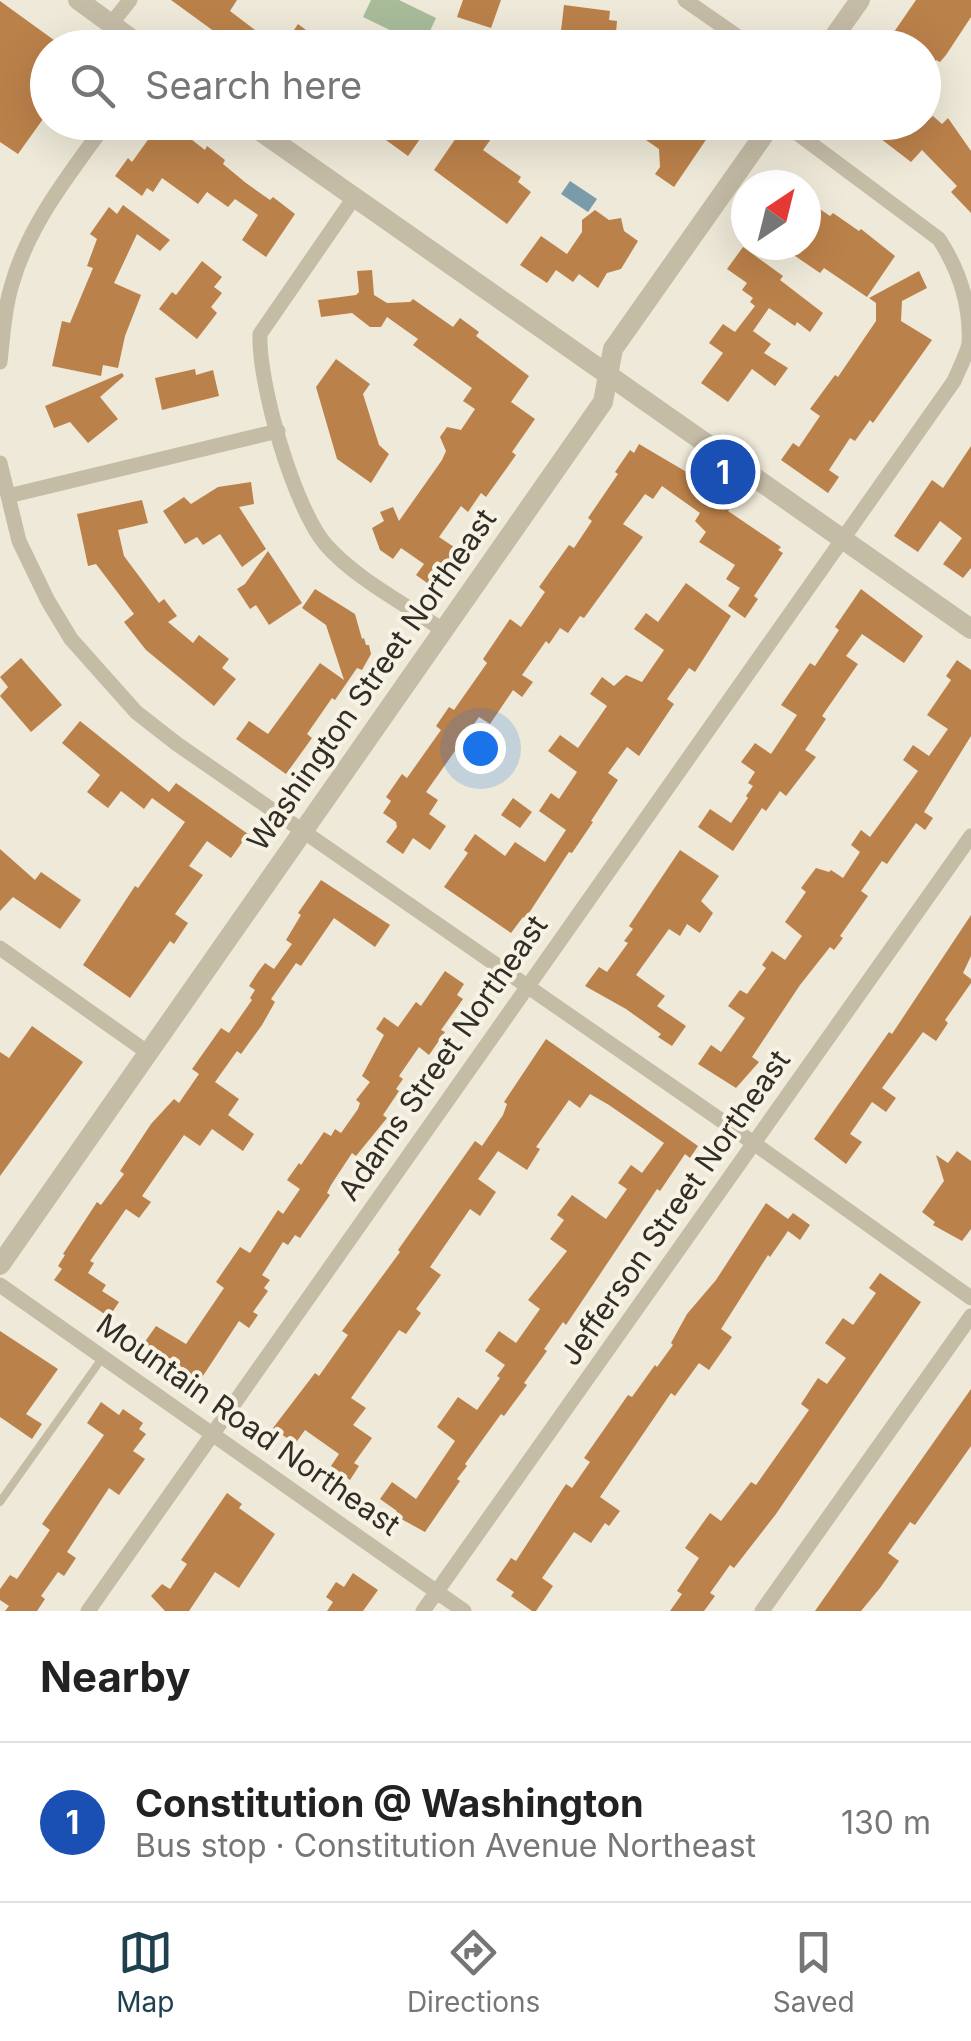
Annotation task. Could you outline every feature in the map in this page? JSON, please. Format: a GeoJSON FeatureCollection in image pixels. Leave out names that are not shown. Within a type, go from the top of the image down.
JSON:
{"type":"FeatureCollection","features":[{"type":"Feature","properties":{"kind":"street"},"geometry":{"type":"LineString","coordinates":[[78,0],[119,30]]}},
{"type":"Feature","properties":{"kind":"street"},"geometry":{"type":"LineString","coordinates":[[111,24],[130,0]]}},
{"type":"Feature","properties":{"kind":"street"},"geometry":{"type":"LineString","coordinates":[[685,0],[728,30]]}},
{"type":"Feature","properties":{"kind":"street"},"geometry":{"type":"LineString","coordinates":[[839,30],[860,0]]}},
{"type":"Feature","properties":{"kind":"street"},"geometry":{"type":"LineString","coordinates":[[0,362],[11,285],[32,235],[60,186],[94,140]]}},
{"type":"Feature","properties":{"kind":"street"},"geometry":{"type":"LineString","coordinates":[[273,140],[971,629]]}},
{"type":"Feature","properties":{"kind":"street","name":"Washington Street Northeast"},"geometry":{"type":"LineString","coordinates":[[0,1265],[603,402],[613,349],[761,140]]}},
{"type":"Feature","properties":{"kind":"street","name":"Adams Street Northeast"},"geometry":{"type":"LineString","coordinates":[[88,1611],[954,381],[969,343],[969,300],[955,264],[939,239],[806,140]]}},
{"type":"Feature","properties":{"kind":"street"},"geometry":{"type":"LineString","coordinates":[[353,199],[260,334],[259,361],[308,522],[328,547],[444,631]]}},
{"type":"Feature","properties":{"kind":"street"},"geometry":{"type":"LineString","coordinates":[[8,496],[278,432]]}},
{"type":"Feature","properties":{"kind":"street"},"geometry":{"type":"LineString","coordinates":[[0,463],[19,541],[71,639],[114,689],[177,744],[971,1298]]}},
{"type":"Feature","properties":{"kind":"street"},"geometry":{"type":"LineString","coordinates":[[0,548],[19,541]]}},
{"type":"Feature","properties":{"kind":"street","name":"Jefferson Street Northeast"},"geometry":{"type":"LineString","coordinates":[[423,1611],[971,836]]}},
{"type":"Feature","properties":{"kind":"street"},"geometry":{"type":"LineString","coordinates":[[0,948],[147,1052]]}},
{"type":"Feature","properties":{"kind":"street","name":"Mountain Road Northeast"},"geometry":{"type":"LineString","coordinates":[[0,1285],[464,1611]]}},
{"type":"Feature","properties":{"kind":"street"},"geometry":{"type":"LineString","coordinates":[[762,1611],[971,1316]]}},
{"type":"Feature","properties":{"kind":"lane"},"geometry":{"type":"LineString","coordinates":[[0,1502],[103,1356]]}},
{"type":"Feature","properties":{"kind":"green space"},"geometry":{"type":"Polygon","coordinates":[[[371,0],[399,0],[436,18],[430,30],[390,30],[363,17],[371,0]]]}},
{"type":"Feature","properties":{"kind":"water"},"geometry":{"type":"Polygon","coordinates":[[[570,181],[597,199],[588,212],[561,194],[570,181]]]}},
{"type":"Feature","properties":{"kind":"building"},"geometry":{"type":"Polygon","coordinates":[[[171,0],[237,0],[230,11],[255,30],[212,30],[171,0]]]}},
{"type":"Feature","properties":{"kind":"building"},"geometry":{"type":"Polygon","coordinates":[[[463,0],[501,0],[491,28],[457,17],[463,0]]]}},
{"type":"Feature","properties":{"kind":"building"},"geometry":{"type":"Polygon","coordinates":[[[916,0],[971,0],[971,17],[941,61],[941,30],[895,30],[916,0]]]}},
{"type":"Feature","properties":{"kind":"building"},"geometry":{"type":"Polygon","coordinates":[[[0,1],[40,30],[30,30],[30,137],[18,154],[0,142],[0,1]]]}},
{"type":"Feature","properties":{"kind":"building"},"geometry":{"type":"Polygon","coordinates":[[[564,5],[610,11],[609,20],[617,21],[616,30],[561,30],[564,5]]]}},
{"type":"Feature","properties":{"kind":"building"},"geometry":{"type":"Polygon","coordinates":[[[948,118],[971,151],[971,213],[951,192],[957,186],[922,150],[911,162],[882,140],[941,140],[941,123],[948,118]]]}},
{"type":"Feature","properties":{"kind":"building"},"geometry":{"type":"Polygon","coordinates":[[[148,140],[192,140],[205,150],[207,146],[246,183],[295,214],[266,257],[242,240],[258,215],[235,199],[228,207],[207,192],[198,204],[162,178],[153,192],[147,188],[142,196],[115,176],[128,158],[132,162],[148,140]]]}},
{"type":"Feature","properties":{"kind":"building"},"geometry":{"type":"Polygon","coordinates":[[[386,140],[419,140],[408,156],[386,140]]]}},
{"type":"Feature","properties":{"kind":"building"},"geometry":{"type":"Polygon","coordinates":[[[455,140],[490,140],[483,150],[521,177],[518,182],[531,192],[507,224],[434,170],[455,140]]]}},
{"type":"Feature","properties":{"kind":"building"},"geometry":{"type":"Polygon","coordinates":[[[646,140],[706,140],[674,187],[655,174],[660,167],[659,149],[646,140]]]}},
{"type":"Feature","properties":{"kind":"building"},"geometry":{"type":"Polygon","coordinates":[[[123,205],[170,240],[160,251],[137,234],[114,283],[141,295],[118,368],[103,365],[101,376],[52,366],[62,321],[70,323],[93,268],[87,266],[97,239],[90,234],[109,207],[117,214],[123,205]]]}},
{"type":"Feature","properties":{"kind":"building"},"geometry":{"type":"Polygon","coordinates":[[[595,210],[609,220],[621,218],[624,231],[638,241],[621,269],[607,273],[598,288],[579,274],[573,282],[556,270],[547,283],[520,265],[541,236],[567,254],[582,232],[582,220],[595,210]]]}},
{"type":"Feature","properties":{"kind":"building"},"geometry":{"type":"Polygon","coordinates":[[[821,210],[861,229],[895,256],[867,297],[824,268],[820,273],[801,260],[821,260],[821,210]]]}},
{"type":"Feature","properties":{"kind":"building"},"geometry":{"type":"Polygon","coordinates":[[[734,260],[761,260],[823,313],[810,332],[769,308],[753,331],[771,344],[764,353],[788,368],[775,386],[752,369],[728,402],[701,383],[723,353],[709,343],[723,324],[735,332],[755,306],[750,302],[753,298],[742,290],[747,283],[727,269],[734,260]]]}},
{"type":"Feature","properties":{"kind":"building"},"geometry":{"type":"Polygon","coordinates":[[[202,261],[222,277],[214,287],[222,293],[211,307],[217,313],[197,339],[159,309],[172,292],[176,295],[202,261]]]}},
{"type":"Feature","properties":{"kind":"building"},"geometry":{"type":"Polygon","coordinates":[[[372,270],[374,295],[387,303],[413,299],[453,327],[460,318],[479,332],[476,336],[529,376],[511,402],[535,419],[512,452],[516,455],[486,497],[481,493],[468,512],[461,506],[439,537],[457,549],[430,585],[416,575],[424,564],[401,548],[393,559],[380,550],[372,528],[384,521],[380,512],[393,507],[399,521],[442,460],[446,451],[440,437],[447,427],[461,430],[475,409],[463,401],[472,388],[413,345],[418,339],[387,317],[381,327],[370,327],[352,313],[321,317],[318,300],[356,295],[357,271],[372,270]]]}},
{"type":"Feature","properties":{"kind":"building"},"geometry":{"type":"Polygon","coordinates":[[[919,271],[927,288],[902,301],[901,321],[932,340],[873,423],[870,420],[855,441],[850,438],[829,470],[839,477],[828,493],[781,460],[793,443],[799,447],[820,416],[810,409],[835,375],[838,377],[876,321],[876,303],[869,298],[919,271]]]}},
{"type":"Feature","properties":{"kind":"building"},"geometry":{"type":"Polygon","coordinates":[[[336,359],[370,384],[363,394],[379,445],[389,454],[371,483],[337,459],[316,387],[336,359]]]}},
{"type":"Feature","properties":{"kind":"building"},"geometry":{"type":"Polygon","coordinates":[[[195,369],[196,375],[213,370],[219,396],[162,410],[155,378],[195,369]]]}},
{"type":"Feature","properties":{"kind":"building"},"geometry":{"type":"Polygon","coordinates":[[[122,373],[124,376],[100,397],[118,419],[88,443],[70,422],[54,428],[45,406],[122,373]]]}},
{"type":"Feature","properties":{"kind":"building"},"geometry":{"type":"Polygon","coordinates":[[[639,444],[695,477],[693,480],[732,506],[728,511],[781,547],[778,550],[783,553],[754,596],[758,599],[745,618],[728,606],[740,588],[726,579],[735,565],[699,542],[706,532],[695,521],[700,513],[662,486],[653,499],[645,494],[623,524],[643,537],[584,618],[580,616],[568,633],[560,628],[549,644],[546,641],[522,675],[533,682],[522,697],[513,690],[490,724],[479,717],[426,792],[438,800],[429,814],[446,826],[430,850],[413,838],[403,854],[386,842],[397,827],[383,813],[391,801],[386,797],[402,774],[407,778],[441,730],[436,726],[449,707],[454,710],[487,663],[483,659],[510,619],[521,627],[545,592],[539,587],[569,545],[574,548],[592,521],[588,518],[618,474],[615,472],[639,444]]]}},
{"type":"Feature","properties":{"kind":"building"},"geometry":{"type":"Polygon","coordinates":[[[971,446],[971,568],[963,578],[943,564],[962,538],[940,521],[918,552],[894,536],[932,480],[943,488],[971,446]]]}},
{"type":"Feature","properties":{"kind":"building"},"geometry":{"type":"Polygon","coordinates":[[[251,482],[254,504],[239,507],[266,549],[242,567],[220,534],[203,545],[197,537],[185,544],[163,511],[184,497],[191,504],[218,487],[251,482]]]}},
{"type":"Feature","properties":{"kind":"building"},"geometry":{"type":"Polygon","coordinates":[[[142,500],[148,523],[118,530],[124,556],[159,603],[164,599],[177,616],[168,622],[193,643],[199,635],[229,659],[222,668],[236,679],[214,706],[146,650],[124,622],[134,614],[96,564],[88,566],[77,514],[142,500]]]}},
{"type":"Feature","properties":{"kind":"building"},"geometry":{"type":"Polygon","coordinates":[[[268,551],[302,603],[269,625],[256,605],[250,609],[237,589],[245,584],[268,551]]]}},
{"type":"Feature","properties":{"kind":"building"},"geometry":{"type":"Polygon","coordinates":[[[686,583],[731,616],[695,672],[689,668],[667,699],[674,704],[639,756],[627,747],[608,773],[618,780],[593,822],[511,933],[444,887],[468,853],[464,850],[475,834],[505,856],[515,842],[545,862],[566,830],[539,811],[551,793],[559,799],[577,772],[548,751],[560,735],[578,748],[607,706],[590,694],[602,677],[614,686],[626,675],[642,682],[664,650],[634,629],[646,613],[658,622],[686,583]]]}},
{"type":"Feature","properties":{"kind":"building"},"geometry":{"type":"Polygon","coordinates":[[[315,589],[355,614],[371,654],[362,670],[357,668],[335,700],[332,698],[307,734],[312,738],[286,774],[236,739],[249,721],[268,734],[320,663],[344,680],[326,625],[302,608],[315,589]]]}},
{"type":"Feature","properties":{"kind":"building"},"geometry":{"type":"Polygon","coordinates":[[[861,589],[923,636],[904,663],[862,634],[846,656],[858,664],[822,716],[826,719],[805,750],[816,757],[786,796],[780,791],[766,811],[762,808],[733,851],[698,827],[710,809],[731,823],[753,786],[748,783],[755,772],[741,762],[755,743],[771,754],[797,715],[781,705],[810,663],[815,666],[861,589]]]}},
{"type":"Feature","properties":{"kind":"building"},"geometry":{"type":"Polygon","coordinates":[[[21,658],[62,705],[31,732],[0,696],[8,687],[0,677],[21,658]]]}},
{"type":"Feature","properties":{"kind":"building"},"geometry":{"type":"Polygon","coordinates":[[[957,660],[971,670],[971,736],[924,812],[933,818],[925,830],[916,823],[887,864],[882,861],[861,891],[868,896],[840,936],[843,938],[834,950],[830,947],[800,985],[752,1057],[759,1062],[736,1088],[698,1064],[711,1045],[721,1052],[745,1018],[728,1006],[740,990],[747,994],[766,968],[762,965],[772,951],[785,960],[802,936],[785,922],[806,892],[801,888],[816,868],[831,870],[843,878],[860,852],[851,845],[861,830],[870,837],[918,771],[903,760],[913,745],[929,756],[948,729],[927,715],[951,680],[946,676],[957,660]]]}},
{"type":"Feature","properties":{"kind":"building"},"geometry":{"type":"Polygon","coordinates":[[[80,721],[169,792],[176,783],[248,834],[231,858],[207,841],[189,866],[203,875],[175,914],[188,923],[174,944],[170,941],[130,998],[83,965],[135,886],[138,888],[185,822],[152,798],[144,809],[121,791],[108,808],[87,792],[100,775],[62,743],[80,721]]]}},
{"type":"Feature","properties":{"kind":"building"},"geometry":{"type":"Polygon","coordinates":[[[513,798],[532,812],[520,828],[501,815],[513,798]]]}},
{"type":"Feature","properties":{"kind":"building"},"geometry":{"type":"Polygon","coordinates":[[[0,849],[35,880],[41,872],[81,900],[60,929],[13,897],[0,911],[0,849]]]}},
{"type":"Feature","properties":{"kind":"building"},"geometry":{"type":"Polygon","coordinates":[[[680,850],[719,876],[701,901],[713,913],[700,933],[687,924],[680,936],[669,929],[636,975],[665,996],[657,1006],[686,1026],[672,1046],[626,1009],[585,986],[599,967],[607,972],[628,943],[624,941],[633,929],[629,926],[680,850]]]}},
{"type":"Feature","properties":{"kind":"building"},"geometry":{"type":"Polygon","coordinates":[[[321,880],[390,925],[375,947],[334,918],[301,966],[296,963],[271,999],[275,1002],[262,1025],[215,1082],[239,1099],[228,1115],[254,1134],[243,1151],[212,1129],[200,1146],[184,1135],[142,1196],[151,1202],[139,1218],[126,1209],[90,1261],[94,1263],[88,1273],[106,1285],[102,1291],[119,1302],[109,1317],[54,1280],[62,1269],[58,1266],[63,1254],[97,1202],[101,1205],[124,1174],[120,1171],[151,1124],[174,1099],[179,1103],[199,1074],[192,1069],[221,1028],[229,1033],[252,1000],[255,990],[249,986],[258,972],[265,963],[274,969],[292,944],[286,940],[301,915],[298,913],[321,880]]]}},
{"type":"Feature","properties":{"kind":"building"},"geometry":{"type":"Polygon","coordinates":[[[971,915],[971,956],[963,973],[971,983],[945,1020],[948,1023],[936,1041],[923,1032],[882,1088],[896,1098],[886,1112],[872,1102],[850,1134],[862,1142],[846,1164],[814,1139],[889,1032],[892,1034],[971,915]]]}},
{"type":"Feature","properties":{"kind":"building"},"geometry":{"type":"Polygon","coordinates":[[[445,971],[464,984],[457,995],[463,999],[441,1030],[445,1032],[429,1055],[419,1047],[399,1076],[403,1079],[396,1089],[399,1091],[383,1115],[387,1118],[356,1156],[352,1153],[331,1185],[327,1193],[330,1195],[300,1238],[295,1235],[288,1245],[283,1242],[262,1275],[270,1280],[264,1288],[268,1291],[253,1312],[258,1315],[249,1328],[239,1321],[197,1385],[142,1346],[156,1326],[186,1344],[224,1288],[216,1282],[240,1247],[250,1253],[278,1210],[283,1214],[300,1189],[287,1180],[299,1163],[324,1132],[331,1136],[335,1129],[341,1133],[358,1109],[360,1103],[356,1100],[370,1082],[362,1076],[384,1035],[376,1029],[384,1017],[398,1027],[416,1002],[421,1006],[445,971]]]}},
{"type":"Feature","properties":{"kind":"building"},"geometry":{"type":"Polygon","coordinates":[[[32,1026],[83,1062],[0,1176],[0,1052],[9,1058],[32,1026]]]}},
{"type":"Feature","properties":{"kind":"building"},"geometry":{"type":"Polygon","coordinates":[[[546,1039],[698,1146],[690,1158],[685,1154],[660,1191],[657,1189],[566,1325],[563,1322],[544,1349],[547,1351],[524,1383],[527,1385],[465,1464],[457,1479],[460,1481],[425,1532],[394,1515],[397,1511],[380,1499],[392,1482],[416,1499],[455,1441],[437,1427],[458,1397],[477,1410],[500,1378],[497,1376],[505,1365],[485,1351],[499,1331],[516,1343],[540,1309],[528,1300],[567,1251],[550,1239],[564,1220],[557,1215],[572,1195],[606,1219],[627,1189],[618,1183],[631,1165],[642,1173],[664,1143],[609,1105],[590,1094],[580,1108],[569,1100],[536,1147],[540,1149],[527,1170],[498,1151],[478,1179],[496,1192],[480,1216],[470,1209],[430,1267],[441,1275],[416,1309],[421,1313],[406,1334],[399,1330],[351,1398],[366,1408],[353,1425],[372,1438],[354,1463],[359,1466],[350,1480],[331,1466],[339,1454],[305,1430],[295,1444],[273,1428],[315,1373],[319,1376],[348,1335],[342,1331],[475,1141],[482,1146],[503,1115],[507,1104],[504,1102],[546,1039]]]}},
{"type":"Feature","properties":{"kind":"building"},"geometry":{"type":"Polygon","coordinates":[[[957,1151],[971,1161],[971,1229],[962,1241],[933,1225],[935,1222],[922,1212],[944,1181],[936,1155],[948,1163],[957,1151]]]}},
{"type":"Feature","properties":{"kind":"building"},"geometry":{"type":"Polygon","coordinates":[[[766,1203],[788,1219],[793,1213],[810,1225],[800,1240],[788,1231],[768,1255],[721,1329],[732,1337],[709,1370],[699,1363],[675,1396],[671,1393],[600,1497],[620,1511],[609,1526],[605,1523],[591,1543],[574,1532],[542,1578],[553,1586],[536,1611],[532,1611],[496,1580],[511,1558],[516,1561],[566,1484],[572,1488],[590,1462],[584,1458],[628,1395],[632,1397],[673,1345],[687,1314],[716,1280],[766,1203]]]}},
{"type":"Feature","properties":{"kind":"building"},"geometry":{"type":"Polygon","coordinates":[[[880,1273],[921,1302],[776,1514],[710,1593],[715,1596],[704,1611],[670,1611],[682,1594],[677,1591],[699,1558],[685,1548],[710,1513],[721,1521],[751,1482],[756,1485],[809,1410],[801,1404],[818,1378],[827,1384],[846,1358],[825,1343],[843,1318],[853,1325],[876,1293],[869,1288],[880,1273]]]}},
{"type":"Feature","properties":{"kind":"building"},"geometry":{"type":"Polygon","coordinates":[[[0,1331],[58,1369],[26,1414],[42,1424],[32,1439],[0,1417],[0,1331]]]}},
{"type":"Feature","properties":{"kind":"building"},"geometry":{"type":"Polygon","coordinates":[[[971,1389],[971,1446],[915,1525],[910,1522],[888,1553],[899,1561],[861,1611],[815,1611],[971,1389]]]}},
{"type":"Feature","properties":{"kind":"building"},"geometry":{"type":"Polygon","coordinates":[[[101,1402],[119,1415],[123,1409],[143,1423],[139,1429],[146,1434],[133,1451],[145,1459],[119,1495],[109,1488],[67,1552],[76,1558],[64,1576],[58,1572],[41,1596],[45,1599],[37,1611],[5,1611],[9,1606],[0,1600],[0,1589],[10,1575],[17,1579],[50,1530],[42,1524],[104,1435],[87,1423],[101,1402]]]}},
{"type":"Feature","properties":{"kind":"building"},"geometry":{"type":"Polygon","coordinates":[[[227,1493],[242,1504],[239,1508],[275,1534],[239,1588],[215,1572],[189,1611],[165,1611],[151,1596],[162,1584],[170,1589],[187,1564],[181,1560],[227,1493]]]}},
{"type":"Feature","properties":{"kind":"building"},"geometry":{"type":"Polygon","coordinates":[[[353,1573],[378,1590],[363,1611],[327,1611],[333,1602],[326,1597],[336,1582],[344,1587],[353,1573]]]}},
{"type":"Feature","properties":{"kind":"place","name":"Constitution @ Washington"},"geometry":{"type":"Point","coordinates":[723,472]}}]}
